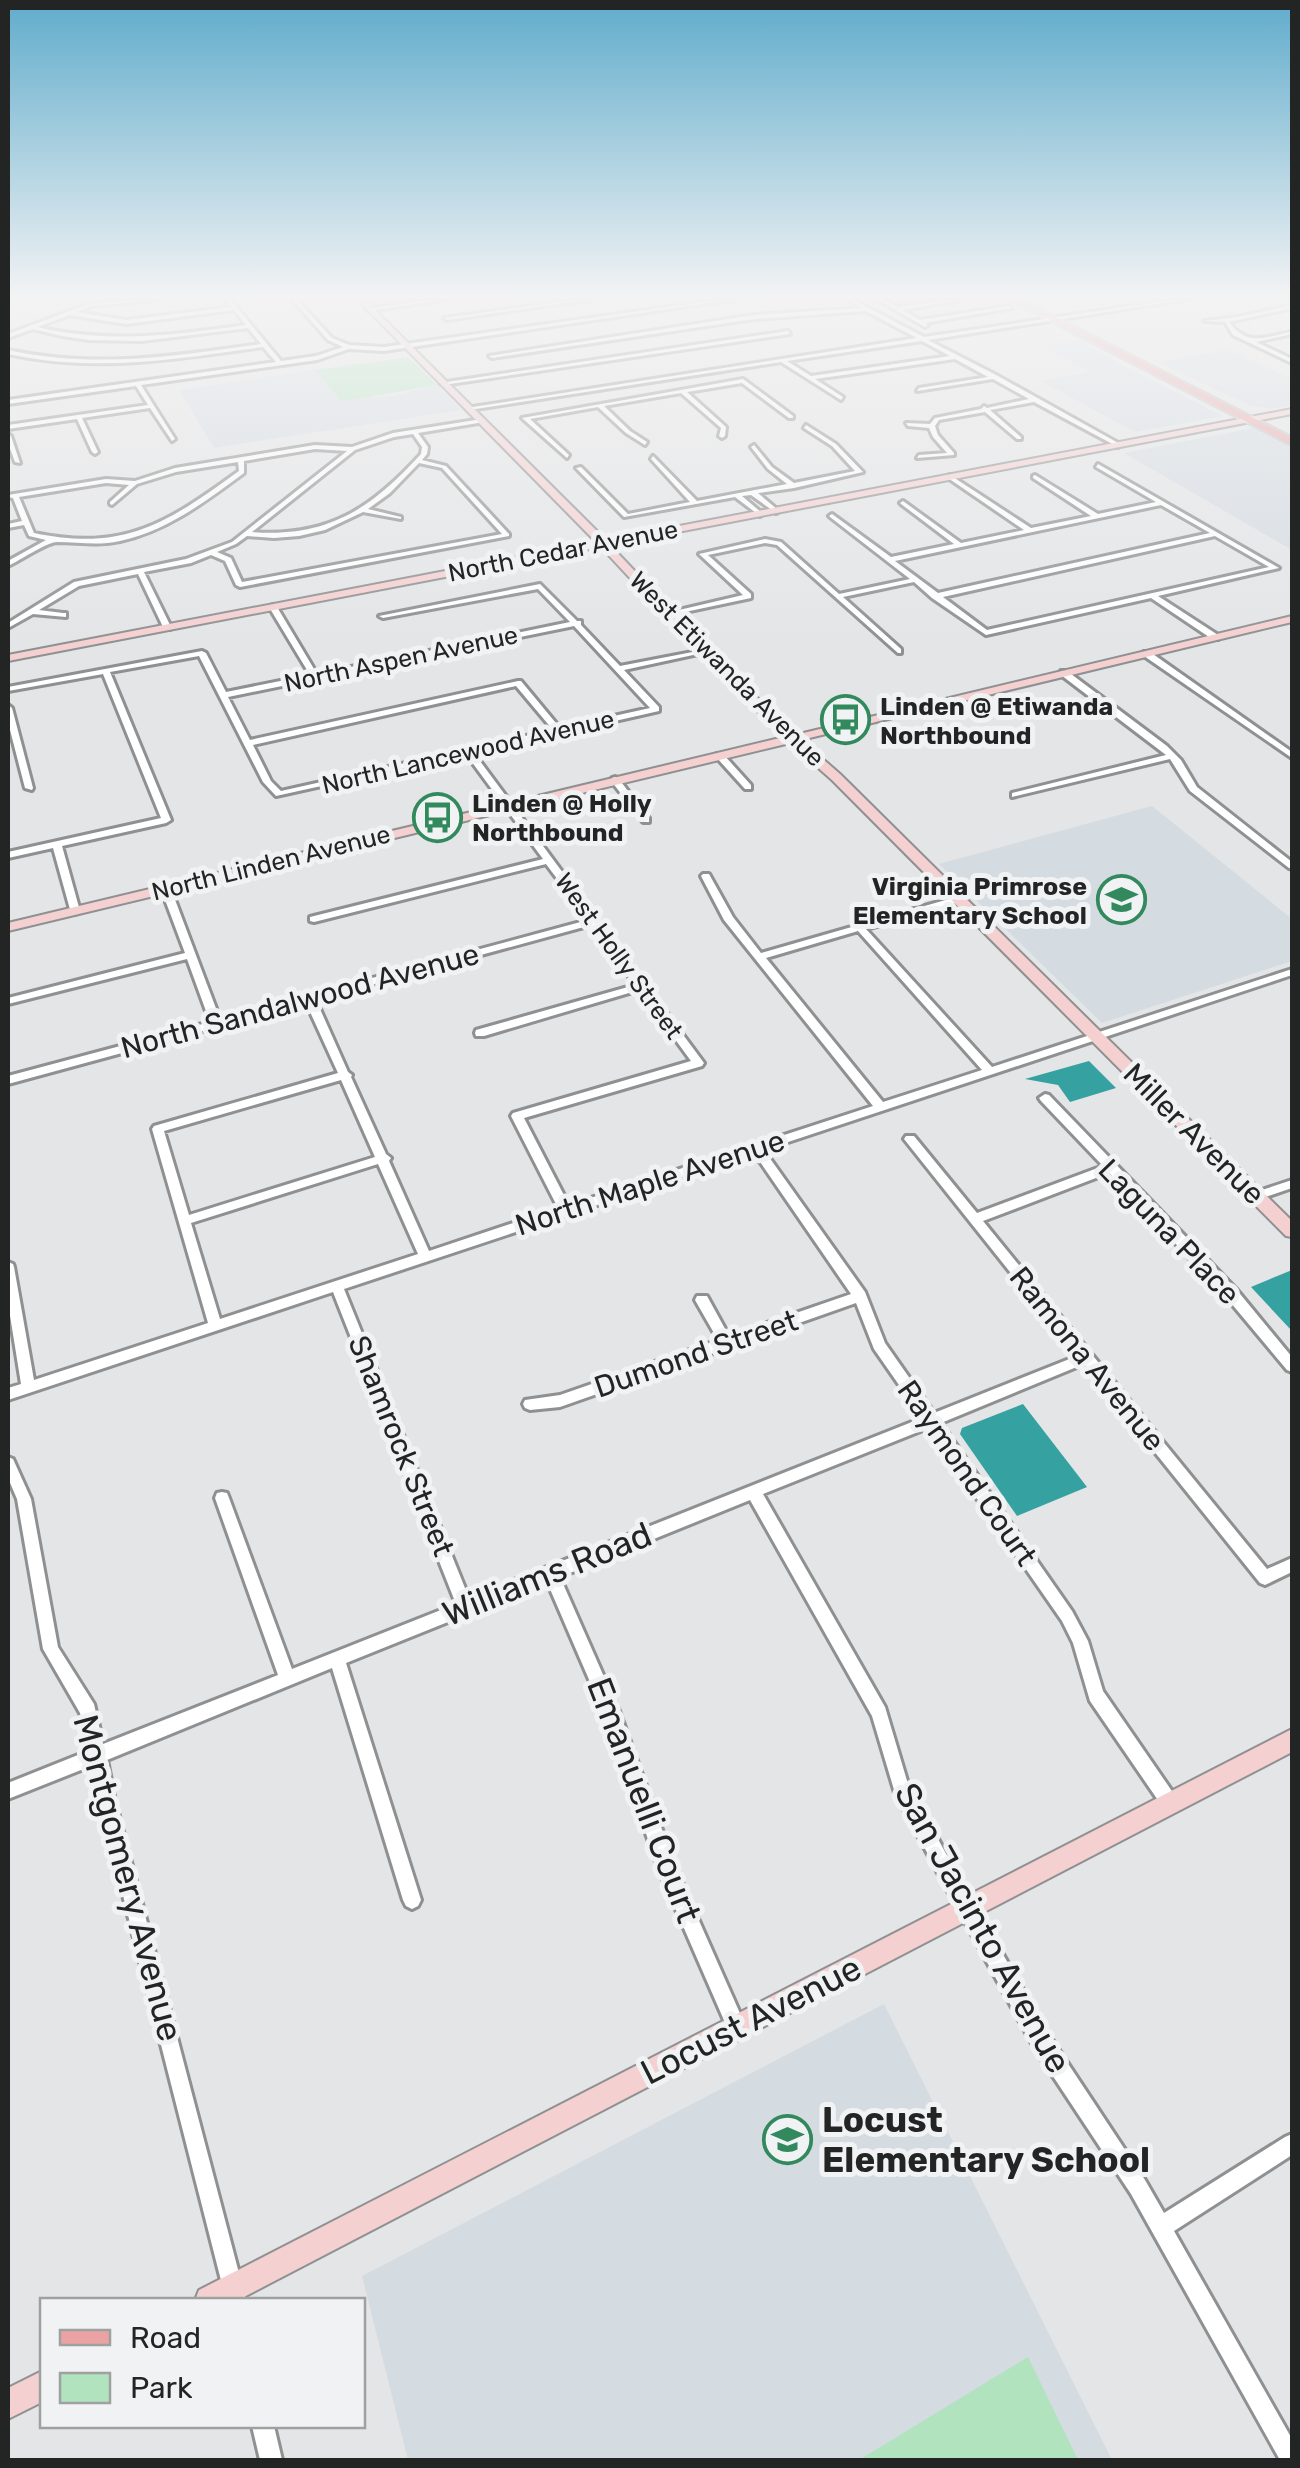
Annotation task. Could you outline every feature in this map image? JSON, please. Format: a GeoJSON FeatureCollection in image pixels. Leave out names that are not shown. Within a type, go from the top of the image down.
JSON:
{"type":"FeatureCollection","features":[{"type":"Feature","properties":{"kind":"main road"},"geometry":{"type":"LineString","coordinates":[[1245,414],[1292,438]]}},
{"type":"Feature","properties":{"kind":"main road"},"geometry":{"type":"LineString","coordinates":[[1246,414],[1257,420]]}},
{"type":"Feature","properties":{"kind":"street"},"geometry":{"type":"LineString","coordinates":[[8,427],[92,414]]}},
{"type":"Feature","properties":{"kind":"street"},"geometry":{"type":"LineString","coordinates":[[157,414],[172,439]]}},
{"type":"Feature","properties":{"kind":"street","name":"West Etiwanda Avenue"},"geometry":{"type":"LineString","coordinates":[[475,414],[789,739],[836,777],[1096,1036]]}},
{"type":"Feature","properties":{"kind":"street"},"geometry":{"type":"LineString","coordinates":[[547,414],[525,418],[567,456]]}},
{"type":"Feature","properties":{"kind":"street"},"geometry":{"type":"LineString","coordinates":[[611,414],[632,438],[646,444]]}},
{"type":"Feature","properties":{"kind":"street"},"geometry":{"type":"LineString","coordinates":[[708,414],[724,428],[722,436]]}},
{"type":"Feature","properties":{"kind":"street"},"geometry":{"type":"LineString","coordinates":[[788,414],[792,417]]}},
{"type":"Feature","properties":{"kind":"street"},"geometry":{"type":"LineString","coordinates":[[908,424],[932,426],[950,414]]}},
{"type":"Feature","properties":{"kind":"street"},"geometry":{"type":"LineString","coordinates":[[991,414],[1020,438]]}},
{"type":"Feature","properties":{"kind":"street"},"geometry":{"type":"LineString","coordinates":[[1062,414],[1118,445]]}},
{"type":"Feature","properties":{"kind":"street","name":"North Cedar Avenue"},"geometry":{"type":"LineString","coordinates":[[8,658],[1291,414]]}},
{"type":"Feature","properties":{"kind":"street"},"geometry":{"type":"LineString","coordinates":[[79,416],[95,452]]}},
{"type":"Feature","properties":{"kind":"street","name":"North Cedar Avenue"},"geometry":{"type":"LineString","coordinates":[[1118,445],[1149,443],[1257,420]]}},
{"type":"Feature","properties":{"kind":"street"},"geometry":{"type":"LineString","coordinates":[[112,503],[136,483],[176,470],[315,448],[352,449],[414,432],[482,421]]}},
{"type":"Feature","properties":{"kind":"street"},"geometry":{"type":"LineString","coordinates":[[919,457],[952,454],[935,436],[932,426]]}},
{"type":"Feature","properties":{"kind":"street"},"geometry":{"type":"LineString","coordinates":[[579,468],[626,516],[860,472],[834,445],[806,427]]}},
{"type":"Feature","properties":{"kind":"street"},"geometry":{"type":"LineString","coordinates":[[246,534],[276,538],[316,534],[346,522],[418,462],[425,446],[414,432]]}},
{"type":"Feature","properties":{"kind":"street"},"geometry":{"type":"LineString","coordinates":[[1149,443],[1172,434]]}},
{"type":"Feature","properties":{"kind":"street"},"geometry":{"type":"LineString","coordinates":[[8,436],[18,462]]}},
{"type":"Feature","properties":{"kind":"street"},"geometry":{"type":"LineString","coordinates":[[754,447],[770,468],[794,486]]}},
{"type":"Feature","properties":{"kind":"street"},"geometry":{"type":"LineString","coordinates":[[8,626],[77,584],[214,553],[246,534],[352,449]]}},
{"type":"Feature","properties":{"kind":"street"},"geometry":{"type":"LineString","coordinates":[[653,458],[695,503]]}},
{"type":"Feature","properties":{"kind":"street"},"geometry":{"type":"LineString","coordinates":[[136,483],[106,481],[11,496],[31,535],[82,543],[150,532],[176,522],[242,472],[240,459]]}},
{"type":"Feature","properties":{"kind":"street"},"geometry":{"type":"LineString","coordinates":[[214,553],[228,560],[240,585],[507,535],[444,467],[418,462]]}},
{"type":"Feature","properties":{"kind":"street"},"geometry":{"type":"LineString","coordinates":[[832,516],[986,634],[1275,568],[1098,466]]}},
{"type":"Feature","properties":{"kind":"street"},"geometry":{"type":"LineString","coordinates":[[950,477],[1028,530]]}},
{"type":"Feature","properties":{"kind":"street"},"geometry":{"type":"LineString","coordinates":[[1035,478],[1096,516]]}},
{"type":"Feature","properties":{"kind":"street"},"geometry":{"type":"LineString","coordinates":[[753,492],[776,511]]}},
{"type":"Feature","properties":{"kind":"street"},"geometry":{"type":"LineString","coordinates":[[736,494],[760,514]]}},
{"type":"Feature","properties":{"kind":"street"},"geometry":{"type":"LineString","coordinates":[[888,560],[1162,502]]}},
{"type":"Feature","properties":{"kind":"street"},"geometry":{"type":"LineString","coordinates":[[903,503],[959,545]]}},
{"type":"Feature","properties":{"kind":"street"},"geometry":{"type":"LineString","coordinates":[[363,510],[399,518]]}},
{"type":"Feature","properties":{"kind":"street"},"geometry":{"type":"LineString","coordinates":[[8,526],[25,523]]}},
{"type":"Feature","properties":{"kind":"street"},"geometry":{"type":"LineString","coordinates":[[935,596],[1216,534]]}},
{"type":"Feature","properties":{"kind":"street"},"geometry":{"type":"LineString","coordinates":[[8,564],[50,540]]}},
{"type":"Feature","properties":{"kind":"street"},"geometry":{"type":"LineString","coordinates":[[666,614],[748,596],[703,554],[772,541],[840,596],[857,618],[898,651]]}},
{"type":"Feature","properties":{"kind":"street"},"geometry":{"type":"LineString","coordinates":[[140,571],[167,627]]}},
{"type":"Feature","properties":{"kind":"street"},"geometry":{"type":"LineString","coordinates":[[840,596],[914,580]]}},
{"type":"Feature","properties":{"kind":"street"},"geometry":{"type":"LineString","coordinates":[[382,616],[540,586],[619,670],[703,652]]}},
{"type":"Feature","properties":{"kind":"street"},"geometry":{"type":"LineString","coordinates":[[1154,597],[1215,637]]}},
{"type":"Feature","properties":{"kind":"street"},"geometry":{"type":"LineString","coordinates":[[273,607],[316,677]]}},
{"type":"Feature","properties":{"kind":"street"},"geometry":{"type":"LineString","coordinates":[[33,612],[63,615]]}},
{"type":"Feature","properties":{"kind":"street","name":"North Linden Avenue"},"geometry":{"type":"LineString","coordinates":[[8,927],[1292,619]]}},
{"type":"Feature","properties":{"kind":"street","name":"North Aspen Avenue"},"geometry":{"type":"LineString","coordinates":[[225,695],[578,623]]}},
{"type":"Feature","properties":{"kind":"street"},"geometry":{"type":"LineString","coordinates":[[8,689],[199,652],[249,744],[518,684],[559,732]]}},
{"type":"Feature","properties":{"kind":"street"},"geometry":{"type":"LineString","coordinates":[[1147,654],[1291,755]]}},
{"type":"Feature","properties":{"kind":"street"},"geometry":{"type":"LineString","coordinates":[[8,855],[166,820],[105,670]]}},
{"type":"Feature","properties":{"kind":"street","name":"North Lancewood Avenue"},"geometry":{"type":"LineString","coordinates":[[249,744],[271,790],[279,794],[656,709],[619,670]]}},
{"type":"Feature","properties":{"kind":"street"},"geometry":{"type":"LineString","coordinates":[[1064,673],[1173,756],[1193,789],[1292,866]]}},
{"type":"Feature","properties":{"kind":"street"},"geometry":{"type":"LineString","coordinates":[[8,708],[29,788]]}},
{"type":"Feature","properties":{"kind":"street","name":"West Holly Street"},"geometry":{"type":"LineString","coordinates":[[469,752],[638,987],[698,1063],[517,1116],[566,1211]]}},
{"type":"Feature","properties":{"kind":"street"},"geometry":{"type":"LineString","coordinates":[[1277,758],[1291,755]]}},
{"type":"Feature","properties":{"kind":"street"},"geometry":{"type":"LineString","coordinates":[[720,756],[748,787]]}},
{"type":"Feature","properties":{"kind":"street"},"geometry":{"type":"LineString","coordinates":[[1015,796],[1173,756]]}},
{"type":"Feature","properties":{"kind":"street"},"geometry":{"type":"LineString","coordinates":[[615,780],[646,820]]}},
{"type":"Feature","properties":{"kind":"street"},"geometry":{"type":"LineString","coordinates":[[56,844],[75,911]]}},
{"type":"Feature","properties":{"kind":"street"},"geometry":{"type":"LineString","coordinates":[[314,920],[549,860]]}},
{"type":"Feature","properties":{"kind":"street"},"geometry":{"type":"LineString","coordinates":[[706,876],[728,918],[880,1108]]}},
{"type":"Feature","properties":{"kind":"street"},"geometry":{"type":"LineString","coordinates":[[166,889],[216,1024]]}},
{"type":"Feature","properties":{"kind":"street"},"geometry":{"type":"LineString","coordinates":[[758,957],[959,899]]}},
{"type":"Feature","properties":{"kind":"street","name":"North Sandalwood Avenue"},"geometry":{"type":"LineString","coordinates":[[8,1080],[592,922]]}},
{"type":"Feature","properties":{"kind":"street"},"geometry":{"type":"LineString","coordinates":[[860,928],[989,1072]]}},
{"type":"Feature","properties":{"kind":"street"},"geometry":{"type":"LineString","coordinates":[[8,1001],[190,955]]}},
{"type":"Feature","properties":{"kind":"street","name":"North Maple Avenue"},"geometry":{"type":"LineString","coordinates":[[8,1394],[1292,972]]}},
{"type":"Feature","properties":{"kind":"street"},"geometry":{"type":"LineString","coordinates":[[480,1033],[638,987]]}},
{"type":"Feature","properties":{"kind":"street"},"geometry":{"type":"LineString","coordinates":[[310,999],[385,1158],[426,1257]]}},
{"type":"Feature","properties":{"kind":"street","name":"Miller Avenue"},"geometry":{"type":"LineString","coordinates":[[1096,1036],[1292,1231]]}},
{"type":"Feature","properties":{"kind":"street"},"geometry":{"type":"LineString","coordinates":[[214,1326],[158,1129],[346,1074]]}},
{"type":"Feature","properties":{"kind":"street","name":"Laguna Place"},"geometry":{"type":"LineString","coordinates":[[1045,1098],[1108,1169],[1172,1230],[1292,1366]]}},
{"type":"Feature","properties":{"kind":"street","name":"Ramona Avenue"},"geometry":{"type":"LineString","coordinates":[[910,1139],[1265,1578],[1292,1565]]}},
{"type":"Feature","properties":{"kind":"street","name":"Raymond Court"},"geometry":{"type":"LineString","coordinates":[[756,1148],[860,1296],[878,1345],[1066,1616],[1080,1641],[1096,1695],[1170,1803]]}},
{"type":"Feature","properties":{"kind":"street"},"geometry":{"type":"LineString","coordinates":[[183,1220],[385,1158]]}},
{"type":"Feature","properties":{"kind":"street"},"geometry":{"type":"LineString","coordinates":[[974,1219],[1108,1169]]}},
{"type":"Feature","properties":{"kind":"street"},"geometry":{"type":"LineString","coordinates":[[1257,1196],[1292,1184]]}},
{"type":"Feature","properties":{"kind":"street"},"geometry":{"type":"LineString","coordinates":[[8,1266],[28,1387]]}},
{"type":"Feature","properties":{"kind":"street","name":"Shamrock Street"},"geometry":{"type":"LineString","coordinates":[[337,1286],[465,1606]]}},
{"type":"Feature","properties":{"kind":"street","name":"Dumond Street"},"geometry":{"type":"LineString","coordinates":[[530,1404],[560,1402],[860,1296]]}},
{"type":"Feature","properties":{"kind":"street"},"geometry":{"type":"LineString","coordinates":[[702,1300],[726,1343]]}},
{"type":"Feature","properties":{"kind":"street","name":"Williams Road"},"geometry":{"type":"LineString","coordinates":[[8,1791],[1086,1358]]}},
{"type":"Feature","properties":{"kind":"street","name":"Montgomery Avenue"},"geometry":{"type":"LineString","coordinates":[[8,1463],[24,1499],[52,1650],[88,1710],[226,2296]]}},
{"type":"Feature","properties":{"kind":"street","name":"San Jacinto Avenue"},"geometry":{"type":"LineString","coordinates":[[753,1491],[873,1701],[886,1728],[901,1787],[967,1908],[1050,2054],[1160,2227],[1292,2460]]}},
{"type":"Feature","properties":{"kind":"street"},"geometry":{"type":"LineString","coordinates":[[222,1498],[287,1678]]}},
{"type":"Feature","properties":{"kind":"street","name":"Emanuelli Court"},"geometry":{"type":"LineString","coordinates":[[550,1572],[615,1722],[669,1873],[737,2027]]}},
{"type":"Feature","properties":{"kind":"street"},"geometry":{"type":"LineString","coordinates":[[337,1658],[412,1900]]}},
{"type":"Feature","properties":{"kind":"street","name":"Locust Avenue"},"geometry":{"type":"LineString","coordinates":[[226,2296],[1292,1740]]}},
{"type":"Feature","properties":{"kind":"street"},"geometry":{"type":"LineString","coordinates":[[1160,2227],[1292,2144]]}},
{"type":"Feature","properties":{"kind":"street"},"geometry":{"type":"LineString","coordinates":[[8,2404],[40,2387]]}},
{"type":"Feature","properties":{"kind":"street"},"geometry":{"type":"LineString","coordinates":[[263,2428],[271,2460]]}},
{"type":"Feature","properties":{"kind":"shaded area"},"geometry":{"type":"Polygon","coordinates":[[[194,414],[434,414],[214,448],[194,414]]]}},
{"type":"Feature","properties":{"kind":"shaded area"},"geometry":{"type":"Polygon","coordinates":[[[1102,414],[1223,416],[1135,432],[1102,414]]]}},
{"type":"Feature","properties":{"kind":"shaded area"},"geometry":{"type":"Polygon","coordinates":[[[1253,428],[1292,448],[1292,550],[1124,453],[1253,428]]]}},
{"type":"Feature","properties":{"kind":"shaded area","name":"Virginia Primrose Elementary School"},"geometry":{"type":"Polygon","coordinates":[[[1152,806],[1292,919],[1292,961],[1102,1023],[939,864],[1152,806]]]}},
{"type":"Feature","properties":{"kind":"shaded area","name":"Locust Elementary School"},"geometry":{"type":"Polygon","coordinates":[[[884,2004],[1112,2460],[408,2460],[362,2276],[884,2004]]]}},
{"type":"Feature","properties":{"kind":"green space"},"geometry":{"type":"Polygon","coordinates":[[[1028,2357],[1078,2460],[859,2460],[1028,2357]]]}},
{"type":"Feature","properties":{"kind":"water"},"geometry":{"type":"Polygon","coordinates":[[[1089,1061],[1116,1088],[1070,1102],[1058,1085],[1025,1079],[1089,1061]]]}},
{"type":"Feature","properties":{"kind":"water"},"geometry":{"type":"Polygon","coordinates":[[[1292,1270],[1292,1331],[1251,1287],[1292,1270]]]}},
{"type":"Feature","properties":{"kind":"water"},"geometry":{"type":"Polygon","coordinates":[[[1023,1404],[1087,1487],[1017,1516],[960,1434],[962,1428],[1023,1404]]]}},
{"type":"Feature","properties":{"kind":"place","name":"Linden @ Etiwanda Northbound"},"geometry":{"type":"Point","coordinates":[845,720]}},
{"type":"Feature","properties":{"kind":"place","name":"Linden @ Holly Northbound"},"geometry":{"type":"Point","coordinates":[437,817]}},
{"type":"Feature","properties":{"kind":"place","name":"Virginia Primrose Elementary School"},"geometry":{"type":"Point","coordinates":[1122,900]}},
{"type":"Feature","properties":{"kind":"place","name":"Locust Elementary School"},"geometry":{"type":"Point","coordinates":[787,2140]}}]}
